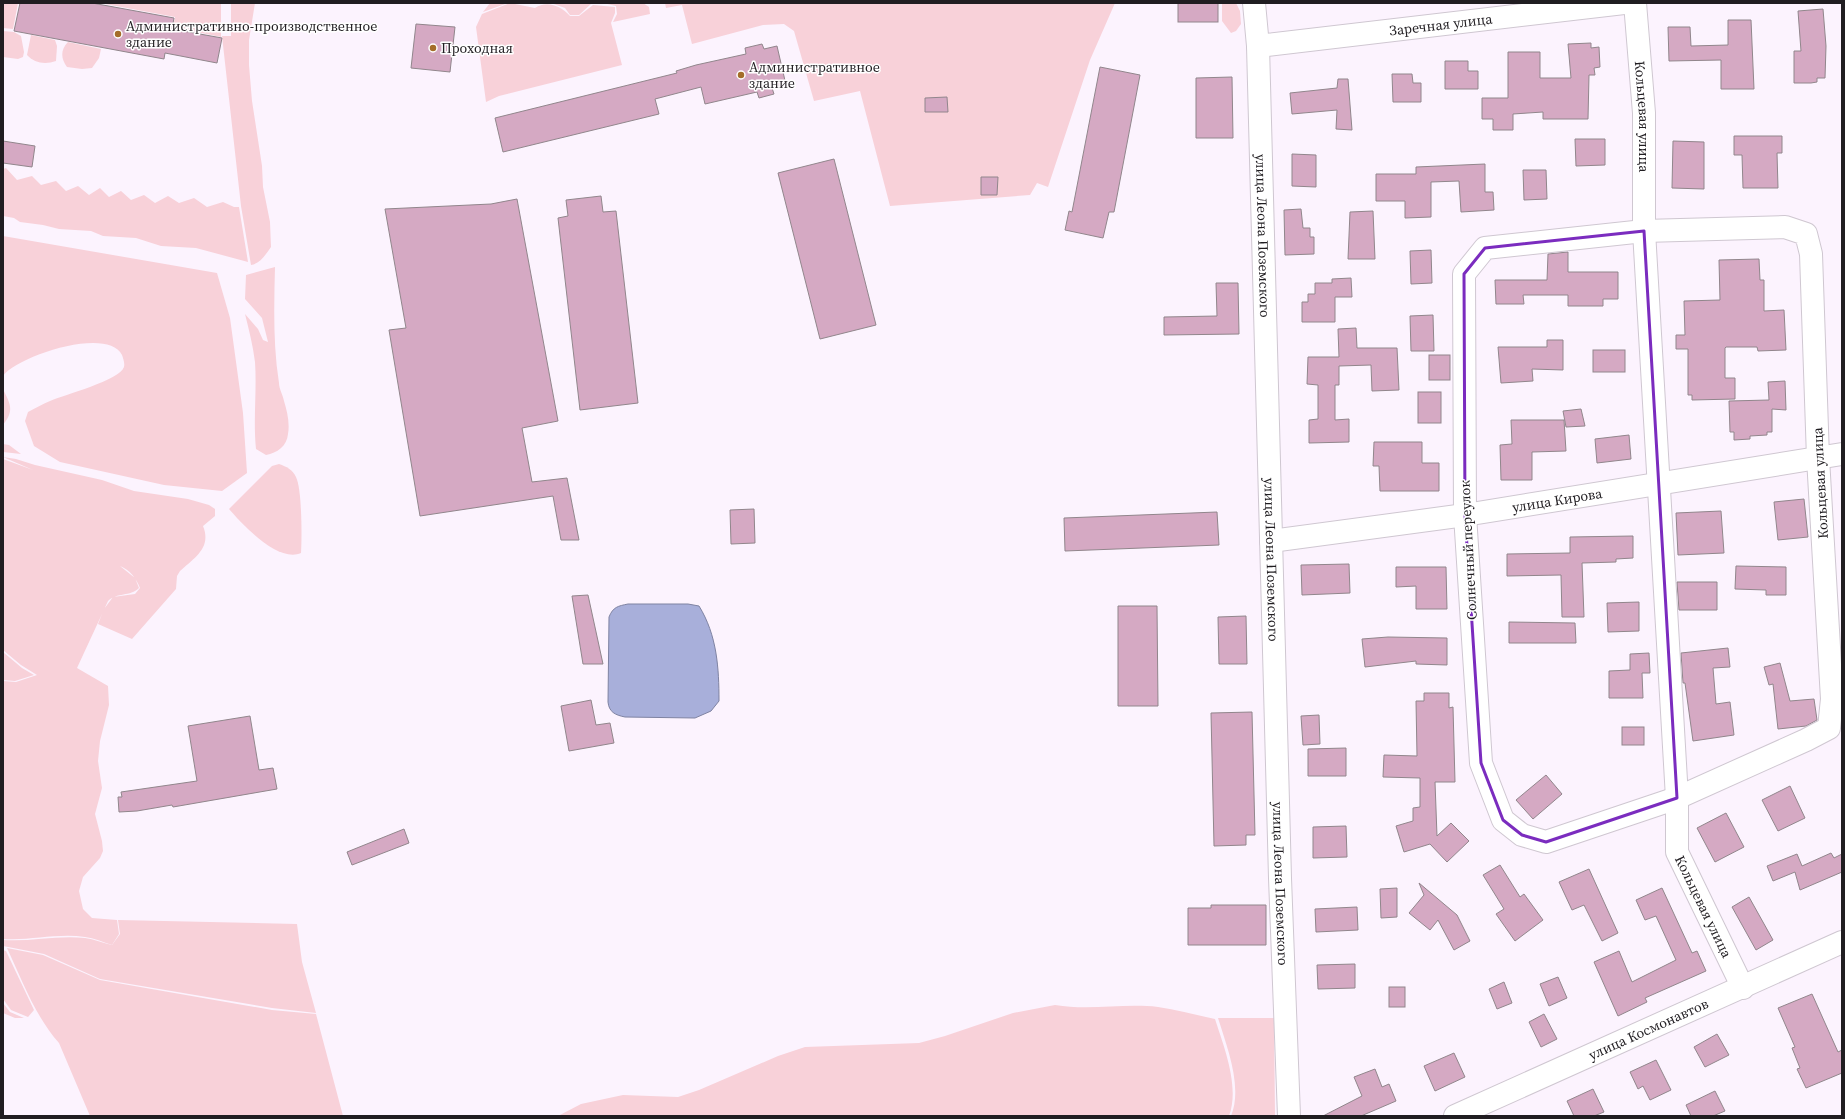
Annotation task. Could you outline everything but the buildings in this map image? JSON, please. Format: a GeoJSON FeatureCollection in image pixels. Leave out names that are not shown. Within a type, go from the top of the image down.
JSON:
{"type":"FeatureCollection","features":[{"type":"Feature","properties":{"kind":"street","name":"улица Леона Поземского"},"geometry":{"type":"LineString","coordinates":[[1254,3],[1258,46],[1280,878],[1289,1116]]}},
{"type":"Feature","properties":{"kind":"street","name":"Заречная улица"},"geometry":{"type":"LineString","coordinates":[[1258,46],[1624,3]]}},
{"type":"Feature","properties":{"kind":"street","name":"Кольцевая улица"},"geometry":{"type":"LineString","coordinates":[[1635,3],[1644,113],[1644,231],[1677,798],[1677,852],[1743,988]]}},
{"type":"Feature","properties":{"kind":"street","name":"Кольцевая улица"},"geometry":{"type":"LineString","coordinates":[[1464,274],[1485,248],[1644,231],[1785,227],[1806,234],[1811,254],[1818,458],[1832,699],[1829,728],[1806,740],[1677,798],[1546,842],[1522,836],[1503,820]]}},
{"type":"Feature","properties":{"kind":"street","name":"Солнечный переулок"},"geometry":{"type":"LineString","coordinates":[[1464,274],[1465,515],[1480,763],[1503,820]]}},
{"type":"Feature","properties":{"kind":"street","name":"улица Кирова"},"geometry":{"type":"LineString","coordinates":[[1271,541],[1465,515],[1842,454]]}},
{"type":"Feature","properties":{"kind":"street","name":"улица Космонавтов"},"geometry":{"type":"LineString","coordinates":[[1455,1116],[1743,988],[1842,942]]}},
{"type":"Feature","properties":{"kind":"highlighted area"},"geometry":{"type":"Polygon","coordinates":[[[1644,231],[1677,798],[1546,842],[1522,835],[1503,820],[1481,763],[1465,515],[1464,274],[1485,248],[1644,231]]]}},
{"type":"Feature","properties":{"kind":"shaded area"},"geometry":{"type":"Polygon","coordinates":[[[3,3],[18,3],[13,29],[3,28],[3,3]]]}},
{"type":"Feature","properties":{"kind":"shaded area"},"geometry":{"type":"Polygon","coordinates":[[[100,3],[221,3],[221,37],[173,27],[175,17],[100,3]]]}},
{"type":"Feature","properties":{"kind":"shaded area"},"geometry":{"type":"Polygon","coordinates":[[[231,3],[255,3],[249,40],[249,65],[252,101],[262,166],[263,187],[270,222],[271,247],[260,261],[251,265],[241,206],[222,36],[231,36],[231,3]]]}},
{"type":"Feature","properties":{"kind":"shaded area"},"geometry":{"type":"Polygon","coordinates":[[[490,3],[508,3],[483,12],[490,3]]]}},
{"type":"Feature","properties":{"kind":"shaded area"},"geometry":{"type":"Polygon","coordinates":[[[510,3],[535,8],[544,4],[554,5],[562,9],[570,16],[579,16],[593,5],[615,7],[615,13],[611,23],[622,65],[499,96],[486,102],[476,27],[482,14],[510,3]]]}},
{"type":"Feature","properties":{"kind":"shaded area"},"geometry":{"type":"Polygon","coordinates":[[[551,3],[592,3],[579,15],[570,15],[565,8],[551,3]]]}},
{"type":"Feature","properties":{"kind":"shaded area"},"geometry":{"type":"Polygon","coordinates":[[[603,3],[643,3],[649,7],[650,14],[613,22],[617,14],[616,6],[603,3]]]}},
{"type":"Feature","properties":{"kind":"shaded area"},"geometry":{"type":"Polygon","coordinates":[[[665,3],[1115,3],[1090,60],[1048,187],[1037,183],[1030,195],[890,206],[860,91],[814,101],[794,31],[784,24],[763,25],[692,44],[682,5],[666,8],[665,3]]]}},
{"type":"Feature","properties":{"kind":"shaded area"},"geometry":{"type":"Polygon","coordinates":[[[1222,3],[1236,3],[1240,11],[1241,24],[1236,31],[1231,33],[1222,21],[1222,3]]]}},
{"type":"Feature","properties":{"kind":"shaded area"},"geometry":{"type":"Polygon","coordinates":[[[3,31],[14,32],[21,36],[24,52],[23,57],[18,59],[3,57],[3,31]]]}},
{"type":"Feature","properties":{"kind":"shaded area"},"geometry":{"type":"Polygon","coordinates":[[[31,35],[55,40],[57,46],[56,61],[48,63],[40,62],[33,60],[27,55],[31,35]]]}},
{"type":"Feature","properties":{"kind":"shaded area"},"geometry":{"type":"Polygon","coordinates":[[[68,42],[101,49],[99,58],[92,68],[82,69],[67,67],[62,54],[65,45],[68,42]]]}},
{"type":"Feature","properties":{"kind":"shaded area"},"geometry":{"type":"Polygon","coordinates":[[[6,168],[17,180],[32,176],[41,185],[56,181],[66,191],[78,186],[89,195],[100,188],[109,197],[121,191],[131,200],[144,195],[155,203],[168,196],[179,203],[194,198],[207,207],[223,202],[234,207],[239,207],[248,262],[196,248],[161,246],[136,238],[103,236],[91,231],[59,229],[20,222],[14,218],[3,216],[3,169],[6,168]]]}},
{"type":"Feature","properties":{"kind":"shaded area"},"geometry":{"type":"Polygon","coordinates":[[[3,236],[217,273],[230,318],[243,413],[247,473],[222,491],[164,485],[60,462],[34,446],[25,421],[28,412],[47,402],[91,387],[113,377],[124,367],[124,362],[122,355],[113,347],[99,343],[82,344],[62,347],[43,353],[12,368],[3,376],[3,236]]]}},
{"type":"Feature","properties":{"kind":"shaded area"},"geometry":{"type":"Polygon","coordinates":[[[275,267],[274,311],[276,354],[279,385],[287,413],[289,430],[284,445],[278,451],[266,455],[256,449],[255,362],[245,314],[258,329],[263,340],[268,342],[262,318],[245,299],[246,275],[275,267]]]}},
{"type":"Feature","properties":{"kind":"shaded area"},"geometry":{"type":"Polygon","coordinates":[[[3,389],[8,399],[10,411],[7,420],[3,425],[3,389]]]}},
{"type":"Feature","properties":{"kind":"shaded area"},"geometry":{"type":"Polygon","coordinates":[[[3,444],[9,445],[21,454],[3,452],[3,444]]]}},
{"type":"Feature","properties":{"kind":"shaded area"},"geometry":{"type":"Polygon","coordinates":[[[3,457],[102,480],[134,491],[188,499],[209,505],[215,509],[215,516],[203,526],[205,540],[203,546],[196,557],[180,571],[177,576],[176,589],[132,639],[98,624],[102,614],[77,668],[108,686],[109,705],[100,741],[98,761],[102,788],[95,814],[103,851],[100,858],[83,877],[79,891],[83,909],[92,918],[117,920],[119,934],[112,945],[92,938],[75,936],[3,939],[3,681],[16,682],[37,675],[21,665],[3,650],[3,459],[33,470],[3,457]],[[120,566],[134,578],[130,572],[120,566]],[[135,579],[139,588],[132,593],[115,597],[135,594],[140,588],[135,579]]]}},
{"type":"Feature","properties":{"kind":"shaded area"},"geometry":{"type":"Polygon","coordinates":[[[279,464],[291,470],[298,483],[301,514],[301,553],[292,555],[282,553],[262,541],[252,533],[229,509],[272,466],[279,464]]]}},
{"type":"Feature","properties":{"kind":"shaded area"},"geometry":{"type":"Polygon","coordinates":[[[3,652],[22,668],[34,675],[15,681],[3,680],[3,652]]]}},
{"type":"Feature","properties":{"kind":"shaded area"},"geometry":{"type":"Polygon","coordinates":[[[118,920],[297,924],[302,962],[316,1013],[272,1008],[100,979],[44,954],[3,946],[3,940],[64,937],[88,939],[112,945],[120,934],[118,920]]]}},
{"type":"Feature","properties":{"kind":"shaded area"},"geometry":{"type":"Polygon","coordinates":[[[7,948],[43,955],[100,980],[272,1010],[316,1014],[343,1116],[90,1116],[59,1043],[36,1010],[7,948]]]}},
{"type":"Feature","properties":{"kind":"shaded area"},"geometry":{"type":"Polygon","coordinates":[[[3,950],[6,951],[34,1010],[28,1017],[11,1010],[3,999],[3,950]]]}},
{"type":"Feature","properties":{"kind":"shaded area"},"geometry":{"type":"Polygon","coordinates":[[[3,1003],[10,1012],[24,1018],[15,1018],[3,1013],[3,1003]]]}},
{"type":"Feature","properties":{"kind":"shaded area"},"geometry":{"type":"Polygon","coordinates":[[[1055,1005],[1068,1007],[1158,1007],[1215,1019],[1230,1067],[1232,1080],[1232,1105],[1229,1116],[558,1116],[581,1104],[623,1095],[678,1097],[699,1090],[778,1056],[805,1047],[919,1043],[945,1036],[1013,1013],[1055,1005]]]}},
{"type":"Feature","properties":{"kind":"shaded area"},"geometry":{"type":"Polygon","coordinates":[[[1218,1018],[1274,1018],[1275,1116],[1231,1116],[1234,1105],[1235,1080],[1218,1018]]]}},
{"type":"Feature","properties":{"kind":"water"},"geometry":{"type":"Polygon","coordinates":[[[688,604],[699,606],[710,628],[716,652],[719,701],[711,711],[695,718],[625,717],[611,711],[608,702],[609,617],[612,611],[616,608],[621,605],[688,604]]]}},
{"type":"Feature","properties":{"kind":"place","name":"Административно-производственное здание"},"geometry":{"type":"Point","coordinates":[118,34]}},
{"type":"Feature","properties":{"kind":"place","name":"Проходная"},"geometry":{"type":"Point","coordinates":[433,48]}},
{"type":"Feature","properties":{"kind":"place","name":"Административное здание"},"geometry":{"type":"Point","coordinates":[741,75]}}]}
